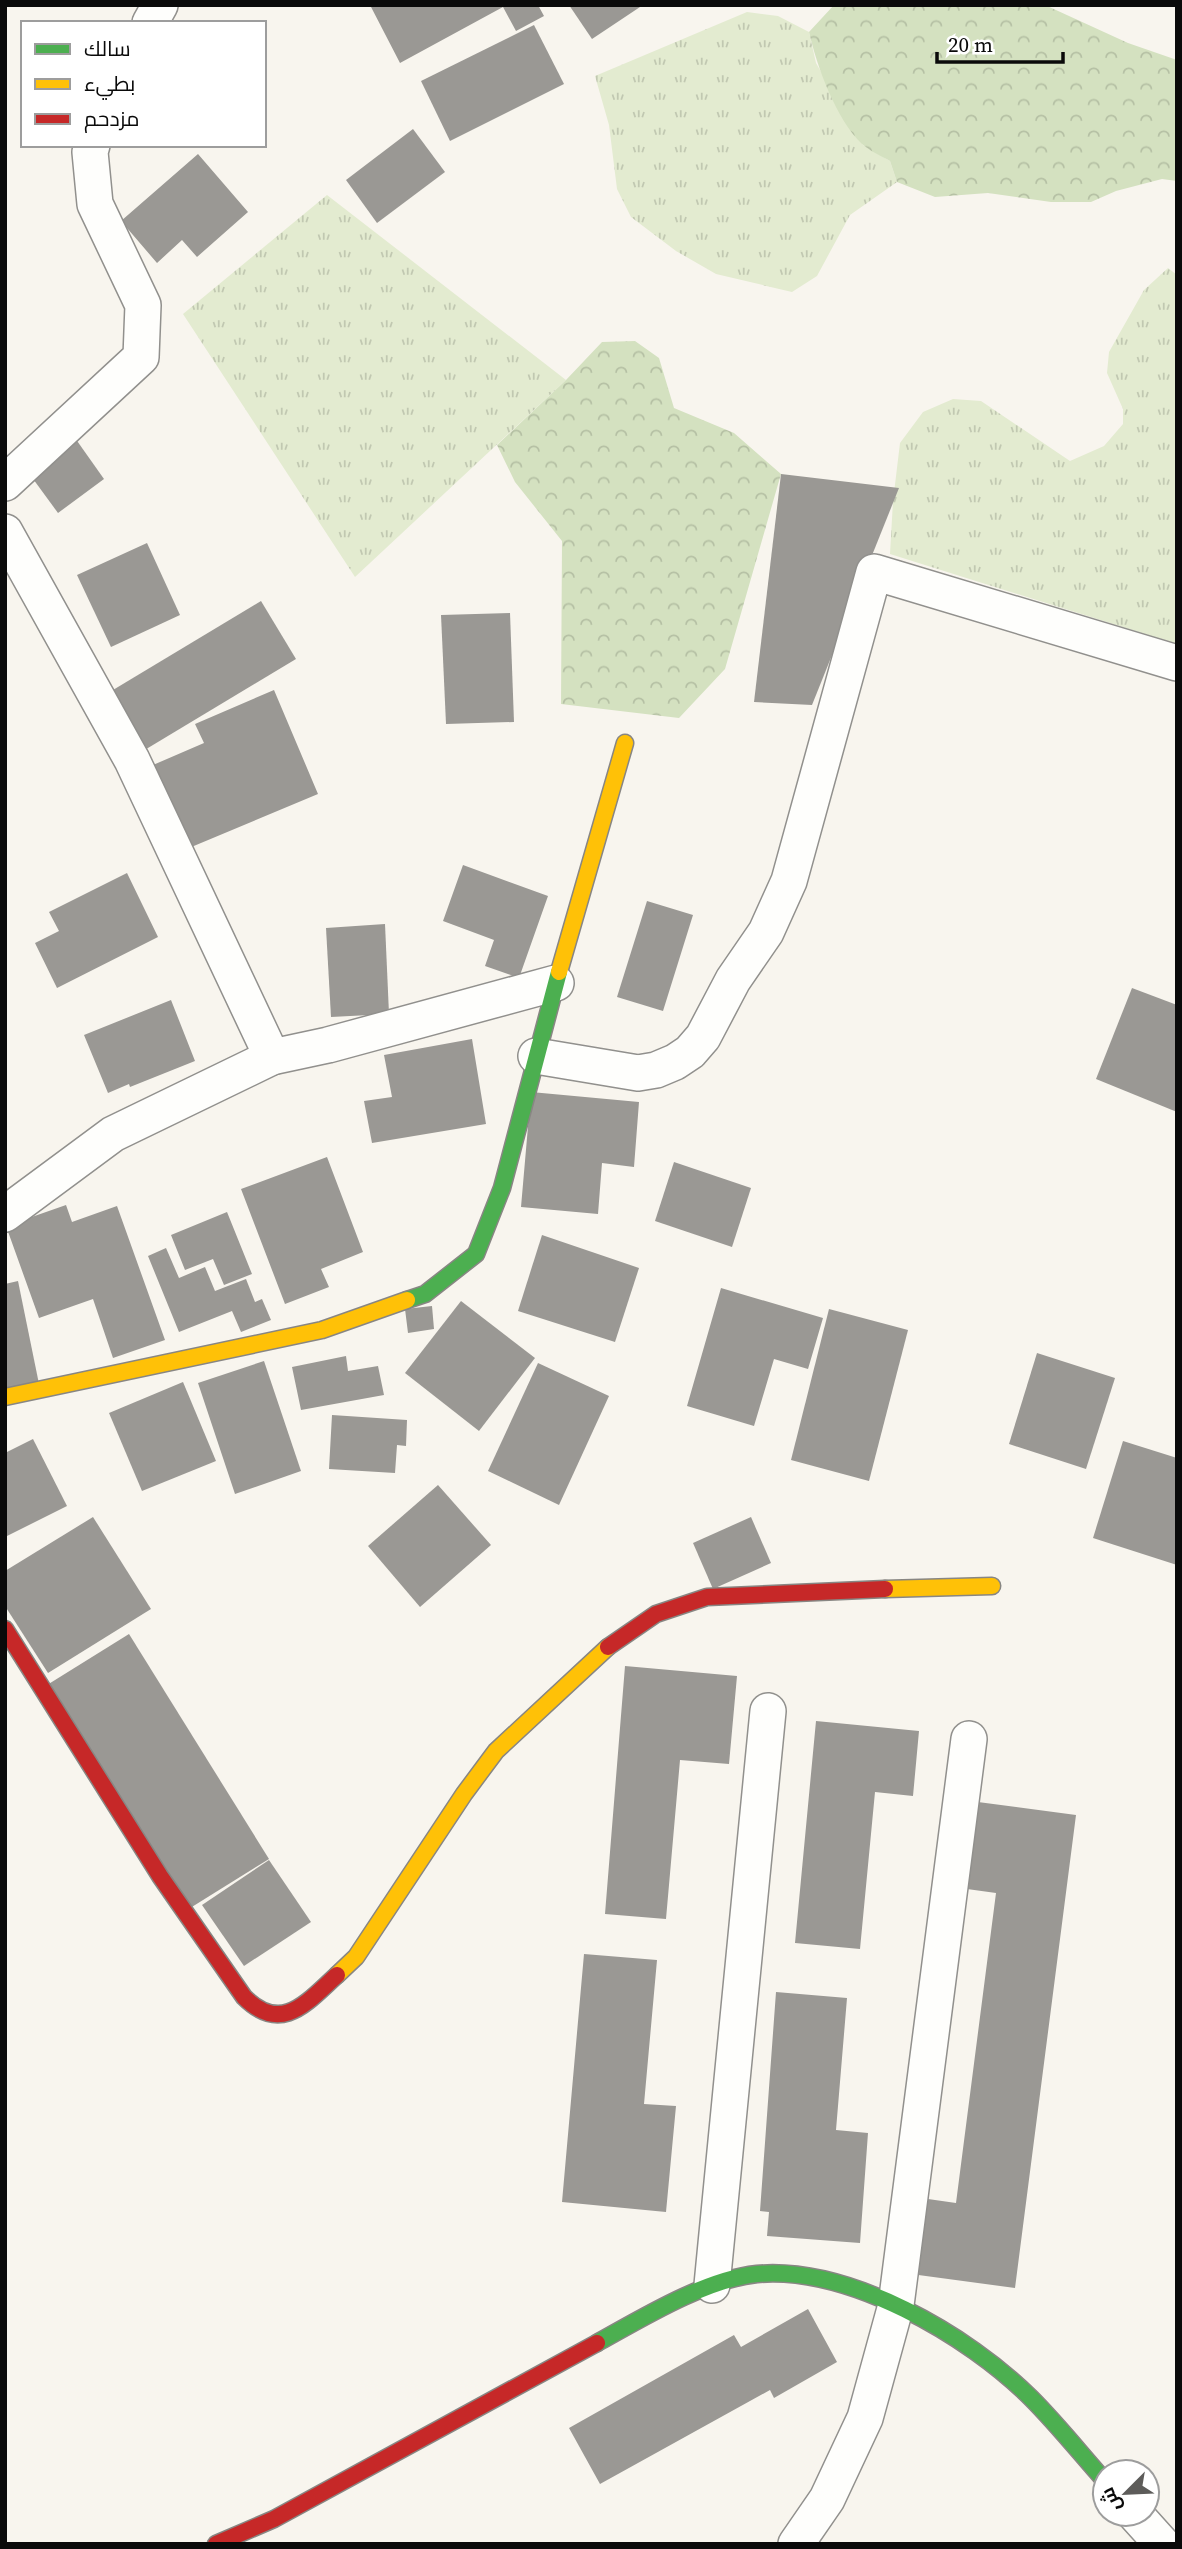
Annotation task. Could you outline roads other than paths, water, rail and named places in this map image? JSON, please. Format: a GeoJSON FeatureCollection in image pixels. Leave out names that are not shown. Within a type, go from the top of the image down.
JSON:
{"type":"FeatureCollection","features":[{"type":"Feature","properties":{"kind":"street"},"geometry":{"type":"LineString","coordinates":[[151,21],[160,5]]}},
{"type":"Feature","properties":{"kind":"street"},"geometry":{"type":"LineString","coordinates":[[5,483],[141,357],[143,305],[95,204],[91,147]]}},
{"type":"Feature","properties":{"kind":"street"},"geometry":{"type":"LineString","coordinates":[[5,532],[132,760],[272,1057]]}},
{"type":"Feature","properties":{"kind":"street"},"geometry":{"type":"LineString","coordinates":[[536,1056],[638,1073],[656,1070],[675,1062],[690,1052],[703,1037],[733,980],[766,932],[785,890],[874,572],[1177,663]]}},
{"type":"Feature","properties":{"kind":"street"},"geometry":{"type":"LineString","coordinates":[[5,1397],[322,1330],[425,1294],[476,1254],[502,1188],[555,983],[625,743]]}},
{"type":"Feature","properties":{"kind":"street"},"geometry":{"type":"LineString","coordinates":[[5,1214],[113,1134],[272,1057],[328,1045],[555,983]]}},
{"type":"Feature","properties":{"kind":"street"},"geometry":{"type":"LineString","coordinates":[[5,1629],[160,1876],[244,1997],[253,2006],[274,2014],[298,2010],[356,1957],[464,1794],[496,1751],[611,1644],[656,1614],[707,1597],[992,1586]]}},
{"type":"Feature","properties":{"kind":"street"},"geometry":{"type":"LineString","coordinates":[[712,2285],[768,1710]]}},
{"type":"Feature","properties":{"kind":"street"},"geometry":{"type":"LineString","coordinates":[[796,2544],[827,2499],[864,2418],[896,2305],[969,1739]]}},
{"type":"Feature","properties":{"kind":"street"},"geometry":{"type":"LineString","coordinates":[[216,2544],[285,2513],[645,2317],[712,2285],[756,2274],[799,2274],[841,2284],[896,2305],[970,2346],[1030,2398],[1091,2466]]}},
{"type":"Feature","properties":{"kind":"street"},"geometry":{"type":"LineString","coordinates":[[1147,2528],[1161,2544]]}}]}
